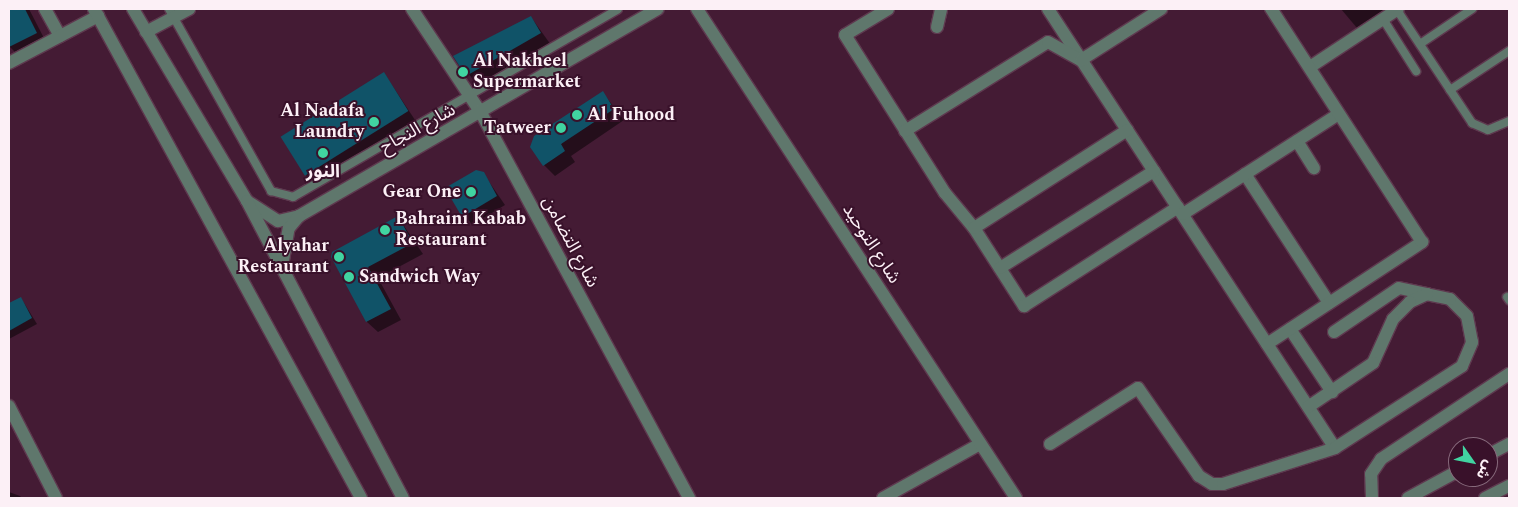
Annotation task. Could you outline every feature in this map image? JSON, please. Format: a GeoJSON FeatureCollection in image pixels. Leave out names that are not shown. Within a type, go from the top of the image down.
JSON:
{"type":"FeatureCollection","features":[{"type":"Feature","properties":{"kind":"street"},"geometry":{"type":"LineString","coordinates":[[45,9],[60,36]]}},
{"type":"Feature","properties":{"kind":"street"},"geometry":{"type":"LineString","coordinates":[[134,9],[247,201],[403,498]]}},
{"type":"Feature","properties":{"kind":"street"},"geometry":{"type":"LineString","coordinates":[[146,32],[172,13],[189,9]]}},
{"type":"Feature","properties":{"kind":"street","name":"شارع التضامن"},"geometry":{"type":"LineString","coordinates":[[412,9],[468,99],[481,113],[689,498]]}},
{"type":"Feature","properties":{"kind":"street","name":"شارع النجاح"},"geometry":{"type":"LineString","coordinates":[[247,201],[278,221],[298,216],[481,113],[657,9]]}},
{"type":"Feature","properties":{"kind":"street","name":"شارع التوحيد"},"geometry":{"type":"LineString","coordinates":[[697,9],[1016,498]]}},
{"type":"Feature","properties":{"kind":"street"},"geometry":{"type":"LineString","coordinates":[[888,9],[846,35],[944,193],[974,228],[1024,306],[1180,211],[1245,174],[1339,114]]}},
{"type":"Feature","properties":{"kind":"street"},"geometry":{"type":"LineString","coordinates":[[937,27],[941,9]]}},
{"type":"Feature","properties":{"kind":"street"},"geometry":{"type":"LineString","coordinates":[[1048,9],[1335,448]]}},
{"type":"Feature","properties":{"kind":"street"},"geometry":{"type":"LineString","coordinates":[[1081,60],[1161,9]]}},
{"type":"Feature","properties":{"kind":"street"},"geometry":{"type":"LineString","coordinates":[[1267,344],[1422,242],[1271,9]]}},
{"type":"Feature","properties":{"kind":"street"},"geometry":{"type":"LineString","coordinates":[[1310,67],[1398,9]]}},
{"type":"Feature","properties":{"kind":"street"},"geometry":{"type":"LineString","coordinates":[[9,63],[60,36],[96,12],[359,497]]}},
{"type":"Feature","properties":{"kind":"street"},"geometry":{"type":"LineString","coordinates":[[905,131],[1048,42],[1081,60]]}},
{"type":"Feature","properties":{"kind":"street"},"geometry":{"type":"LineString","coordinates":[[974,228],[1127,130]]}},
{"type":"Feature","properties":{"kind":"street"},"geometry":{"type":"LineString","coordinates":[[1297,141],[1314,168]]}},
{"type":"Feature","properties":{"kind":"street"},"geometry":{"type":"LineString","coordinates":[[1000,268],[1154,171]]}},
{"type":"Feature","properties":{"kind":"street"},"geometry":{"type":"LineString","coordinates":[[1245,174],[1329,303]]}},
{"type":"Feature","properties":{"kind":"street"},"geometry":{"type":"LineString","coordinates":[[282,266],[289,228],[298,216]]}},
{"type":"Feature","properties":{"kind":"street"},"geometry":{"type":"LineString","coordinates":[[1050,444],[1138,388],[1188,463],[1212,484],[1335,448],[1462,366],[1472,342],[1467,316],[1450,299],[1399,288],[1334,332]]}},
{"type":"Feature","properties":{"kind":"street"},"geometry":{"type":"LineString","coordinates":[[1308,407],[1373,363],[1393,319],[1410,302],[1427,294]]}},
{"type":"Feature","properties":{"kind":"street"},"geometry":{"type":"LineString","coordinates":[[1290,329],[1332,392]]}},
{"type":"Feature","properties":{"kind":"street"},"geometry":{"type":"LineString","coordinates":[[1372,498],[1371,474],[1381,458],[1509,374]]}},
{"type":"Feature","properties":{"kind":"street"},"geometry":{"type":"LineString","coordinates":[[9,406],[56,498]]}},
{"type":"Feature","properties":{"kind":"street"},"geometry":{"type":"LineString","coordinates":[[883,498],[980,444]]}},
{"type":"Feature","properties":{"kind":"street"},"geometry":{"type":"LineString","coordinates":[[1408,498],[1448,476]]}},
{"type":"Feature","properties":{"kind":"street"},"geometry":{"type":"LineString","coordinates":[[1486,498],[1509,486]]}},
{"type":"Feature","properties":{"kind":"street"},"geometry":{"type":"LineString","coordinates":[[1486,498],[1509,496]]}},
{"type":"Feature","properties":{"kind":"lane"},"geometry":{"type":"LineString","coordinates":[[172,13],[271,190],[293,197],[468,99],[618,9]]}},
{"type":"Feature","properties":{"kind":"lane"},"geometry":{"type":"LineString","coordinates":[[1398,9],[1450,90],[1477,126],[1500,127],[1509,121]]}},
{"type":"Feature","properties":{"kind":"lane"},"geometry":{"type":"LineString","coordinates":[[1420,44],[1472,9]]}},
{"type":"Feature","properties":{"kind":"lane"},"geometry":{"type":"LineString","coordinates":[[1383,19],[1416,71]]}},
{"type":"Feature","properties":{"kind":"lane"},"geometry":{"type":"LineString","coordinates":[[1450,90],[1509,51]]}},
{"type":"Feature","properties":{"kind":"building"},"geometry":{"type":"Polygon","coordinates":[[[9,9],[25,9],[37,33],[9,47],[9,9]]]}},
{"type":"Feature","properties":{"kind":"building"},"geometry":{"type":"Polygon","coordinates":[[[531,16],[541,33],[466,76],[453,56],[531,16]]]}},
{"type":"Feature","properties":{"kind":"building"},"geometry":{"type":"Polygon","coordinates":[[[384,72],[408,111],[305,176],[281,137],[384,72]]]}},
{"type":"Feature","properties":{"kind":"building"},"geometry":{"type":"Polygon","coordinates":[[[603,91],[614,109],[561,144],[565,151],[543,166],[530,147],[534,136],[603,91]]]}},
{"type":"Feature","properties":{"kind":"building","name":"Gear One"},"geometry":{"type":"Polygon","coordinates":[[[476,170],[484,172],[497,196],[462,217],[445,188],[476,170]]]}},
{"type":"Feature","properties":{"kind":"building"},"geometry":{"type":"Polygon","coordinates":[[[398,216],[413,243],[368,267],[391,309],[366,322],[331,257],[332,252],[398,216]]]}},
{"type":"Feature","properties":{"kind":"building"},"geometry":{"type":"Polygon","coordinates":[[[21,297],[32,318],[9,331],[9,303],[21,297]]]}},
{"type":"Feature","properties":{"kind":"place","name":"Al Nakheel Supermarket"},"geometry":{"type":"Point","coordinates":[463,72]}},
{"type":"Feature","properties":{"kind":"place","name":"Al Fuhood"},"geometry":{"type":"Point","coordinates":[577,115]}},
{"type":"Feature","properties":{"kind":"place","name":"Al Nadafa Laundry"},"geometry":{"type":"Point","coordinates":[374,122]}},
{"type":"Feature","properties":{"kind":"place","name":"Tatweer"},"geometry":{"type":"Point","coordinates":[561,128]}},
{"type":"Feature","properties":{"kind":"place","name":"النور"},"geometry":{"type":"Point","coordinates":[323,153]}},
{"type":"Feature","properties":{"kind":"place","name":"Gear One"},"geometry":{"type":"Point","coordinates":[471,192]}},
{"type":"Feature","properties":{"kind":"place","name":"Bahraini Kabab Restaurant"},"geometry":{"type":"Point","coordinates":[385,230]}},
{"type":"Feature","properties":{"kind":"place","name":"Alyahar Restaurant"},"geometry":{"type":"Point","coordinates":[339,257]}},
{"type":"Feature","properties":{"kind":"place","name":"Sandwich Way"},"geometry":{"type":"Point","coordinates":[349,277]}}]}
